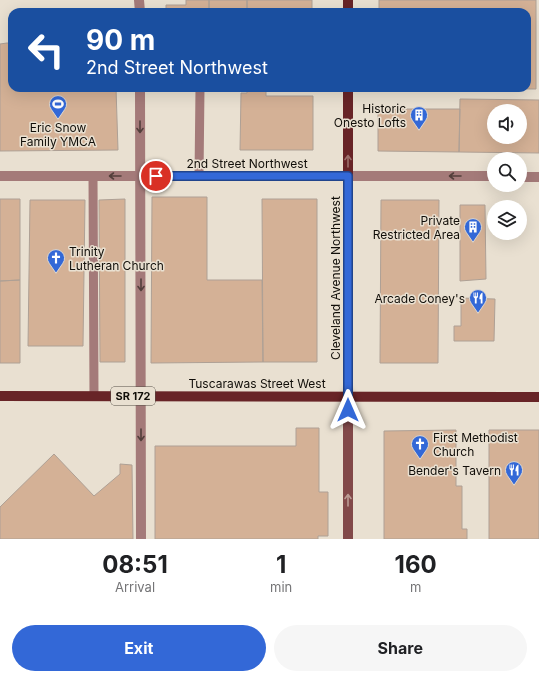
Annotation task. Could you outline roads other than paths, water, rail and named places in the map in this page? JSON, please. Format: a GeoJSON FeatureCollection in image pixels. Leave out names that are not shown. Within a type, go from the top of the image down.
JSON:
{"type":"FeatureCollection","features":[{"type":"Feature","properties":{"kind":"main road","name":"Cleveland Avenue Northwest"},"geometry":{"type":"LineString","coordinates":[[348,92],[348,396]]}},
{"type":"Feature","properties":{"kind":"main road","name":"Tuscarawas Street West"},"geometry":{"type":"LineString","coordinates":[[0,396],[539,397]]}},
{"type":"Feature","properties":{"kind":"main road"},"geometry":{"type":"LineString","coordinates":[[348,396],[348,539]]}},
{"type":"Feature","properties":{"kind":"street"},"geometry":{"type":"LineString","coordinates":[[140,92],[141,539]]}},
{"type":"Feature","properties":{"kind":"street","name":"2nd Street Northwest"},"geometry":{"type":"LineString","coordinates":[[0,176],[487,176]]}},
{"type":"Feature","properties":{"kind":"street"},"geometry":{"type":"LineString","coordinates":[[527,176],[539,177]]}},
{"type":"Feature","properties":{"kind":"lane"},"geometry":{"type":"LineString","coordinates":[[199,176],[200,92]]}},
{"type":"Feature","properties":{"kind":"lane"},"geometry":{"type":"LineString","coordinates":[[93,176],[94,396]]}},
{"type":"Feature","properties":{"kind":"place","name":"Eric Snow Family YMCA"},"geometry":{"type":"Point","coordinates":[58,119]}},
{"type":"Feature","properties":{"kind":"place","name":"Historic Onesto Lofts"},"geometry":{"type":"Point","coordinates":[419,130]}},
{"type":"Feature","properties":{"kind":"place","name":"Private Restricted Area"},"geometry":{"type":"Point","coordinates":[473,242]}},
{"type":"Feature","properties":{"kind":"place","name":"Trinity Lutheran Church"},"geometry":{"type":"Point","coordinates":[56,273]}},
{"type":"Feature","properties":{"kind":"place","name":"Arcade Coney's"},"geometry":{"type":"Point","coordinates":[478,313]}},
{"type":"Feature","properties":{"kind":"place","name":"First Methodist Church"},"geometry":{"type":"Point","coordinates":[420,459]}},
{"type":"Feature","properties":{"kind":"place","name":"Bender's Tavern"},"geometry":{"type":"Point","coordinates":[514,485]}}]}
